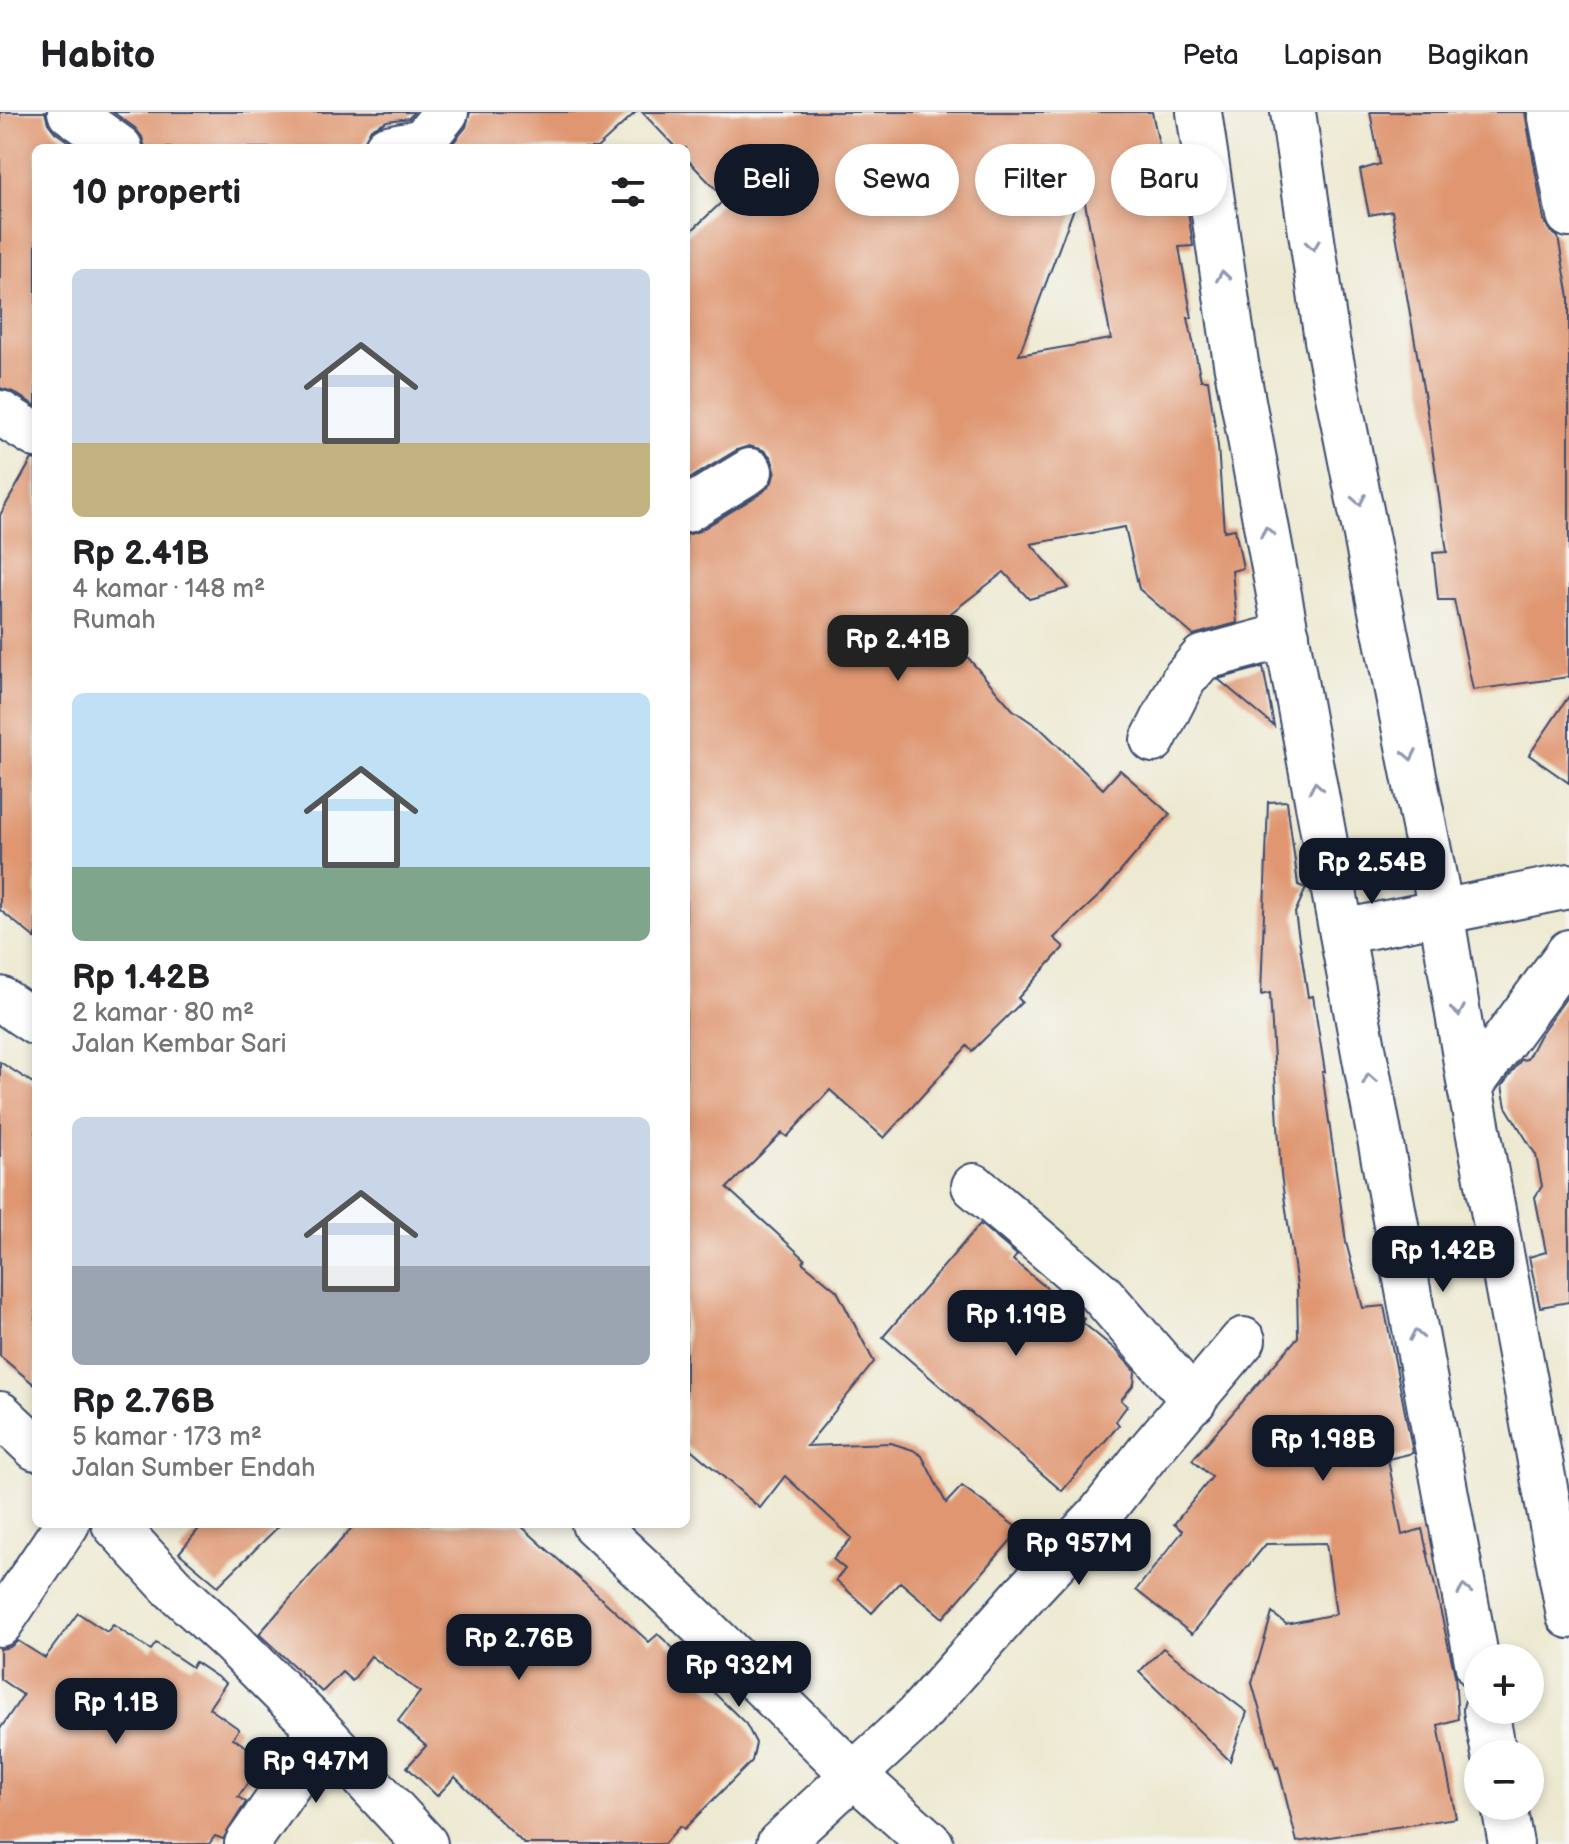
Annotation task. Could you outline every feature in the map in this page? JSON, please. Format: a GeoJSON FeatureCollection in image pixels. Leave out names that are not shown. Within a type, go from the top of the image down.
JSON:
{"type":"FeatureCollection","features":[{"type":"Feature","properties":{"kind":"street"},"geometry":{"type":"LineString","coordinates":[[70,112],[114,144]]}},
{"type":"Feature","properties":{"kind":"street"},"geometry":{"type":"LineString","coordinates":[[408,144],[423,141],[446,112]]}},
{"type":"Feature","properties":{"kind":"street"},"geometry":{"type":"LineString","coordinates":[[1199,112],[1236,363],[1474,1644]]}},
{"type":"Feature","properties":{"kind":"street"},"geometry":{"type":"LineString","coordinates":[[1293,112],[1327,340],[1441,911],[1470,1087],[1569,1616]]}},
{"type":"Feature","properties":{"kind":"street"},"geometry":{"type":"LineString","coordinates":[[1550,112],[1569,215]]}},
{"type":"Feature","properties":{"kind":"street"},"geometry":{"type":"LineString","coordinates":[[0,413],[32,433]]}},
{"type":"Feature","properties":{"kind":"street"},"geometry":{"type":"LineString","coordinates":[[690,508],[750,471]]}},
{"type":"Feature","properties":{"kind":"street"},"geometry":{"type":"LineString","coordinates":[[1153,740],[1184,679],[1202,658],[1287,635]]}},
{"type":"Feature","properties":{"kind":"street"},"geometry":{"type":"LineString","coordinates":[[1342,932],[1569,886]]}},
{"type":"Feature","properties":{"kind":"street"},"geometry":{"type":"LineString","coordinates":[[1470,1087],[1569,952]]}},
{"type":"Feature","properties":{"kind":"street"},"geometry":{"type":"LineString","coordinates":[[0,999],[32,1020]]}},
{"type":"Feature","properties":{"kind":"street"},"geometry":{"type":"LineString","coordinates":[[974,1186],[1102,1295],[1194,1401]]}},
{"type":"Feature","properties":{"kind":"street"},"geometry":{"type":"LineString","coordinates":[[779,1844],[916,1717],[1100,1514],[1243,1340]]}},
{"type":"Feature","properties":{"kind":"street"},"geometry":{"type":"LineString","coordinates":[[0,1414],[32,1444]]}},
{"type":"Feature","properties":{"kind":"street"},"geometry":{"type":"LineString","coordinates":[[0,1624],[64,1528]]}},
{"type":"Feature","properties":{"kind":"street"},"geometry":{"type":"LineString","coordinates":[[118,1528],[172,1587],[317,1727],[425,1844]]}},
{"type":"Feature","properties":{"kind":"street"},"geometry":{"type":"LineString","coordinates":[[598,1528],[853,1774],[931,1844]]}},
{"type":"Feature","properties":{"kind":"street"},"geometry":{"type":"LineString","coordinates":[[247,1844],[293,1778],[317,1727]]}},
{"type":"Feature","properties":{"kind":"street"},"geometry":{"type":"LineString","coordinates":[[1507,1820],[1511,1844]]}},
{"type":"Feature","properties":{"kind":"building"},"geometry":{"type":"Polygon","coordinates":[[[0,112],[45,112],[55,132],[72,144],[32,144],[32,404],[0,388],[0,112]]]}},
{"type":"Feature","properties":{"kind":"building"},"geometry":{"type":"Polygon","coordinates":[[[113,112],[414,112],[409,118],[387,121],[371,129],[363,144],[144,144],[135,128],[113,112]]]}},
{"type":"Feature","properties":{"kind":"building"},"geometry":{"type":"Polygon","coordinates":[[[470,112],[636,112],[601,144],[452,144],[466,127],[470,112]]]}},
{"type":"Feature","properties":{"kind":"building"},"geometry":{"type":"Polygon","coordinates":[[[642,112],[1152,112],[1159,144],[1111,144],[1111,216],[1189,216],[1193,246],[1179,247],[1192,318],[1188,318],[1201,380],[1208,380],[1218,446],[1224,531],[1235,529],[1243,568],[1232,571],[1237,623],[1193,635],[1139,589],[1125,527],[1031,544],[1069,588],[1029,599],[1004,572],[938,623],[1013,710],[1041,729],[1103,789],[1120,770],[1170,814],[1103,892],[1054,938],[1064,947],[1018,998],[1022,1002],[972,1051],[967,1046],[884,1138],[830,1090],[787,1137],[782,1133],[727,1188],[805,1259],[803,1263],[837,1291],[874,1362],[807,1446],[891,1443],[913,1450],[922,1456],[946,1503],[962,1486],[1020,1530],[943,1618],[900,1582],[872,1613],[836,1580],[845,1569],[833,1559],[852,1538],[785,1476],[760,1508],[690,1448],[690,534],[763,492],[772,482],[775,470],[771,457],[763,450],[749,446],[690,479],[690,232],[714,209],[714,216],[819,216],[819,144],[714,144],[714,187],[690,162],[690,144],[672,144],[642,112]],[[975,144],[975,216],[1071,216],[1019,355],[1111,339],[1088,216],[1095,216],[1095,144],[975,144]]]}},
{"type":"Feature","properties":{"kind":"building"},"geometry":{"type":"Polygon","coordinates":[[[1370,112],[1525,112],[1544,220],[1558,237],[1569,297],[1569,677],[1473,690],[1454,600],[1438,600],[1433,553],[1447,552],[1426,405],[1392,211],[1369,215],[1360,170],[1380,164],[1370,112]]]}},
{"type":"Feature","properties":{"kind":"building"},"geometry":{"type":"Polygon","coordinates":[[[32,459],[32,936],[0,910],[0,515],[32,459]]]}},
{"type":"Feature","properties":{"kind":"building"},"geometry":{"type":"Polygon","coordinates":[[[1263,667],[1274,726],[1218,679],[1263,667]]]}},
{"type":"Feature","properties":{"kind":"building"},"geometry":{"type":"Polygon","coordinates":[[[1569,696],[1569,783],[1529,755],[1569,696]]]}},
{"type":"Feature","properties":{"kind":"building"},"geometry":{"type":"Polygon","coordinates":[[[1287,801],[1298,885],[1306,888],[1295,913],[1308,997],[1313,996],[1325,1072],[1322,1072],[1346,1242],[1363,1308],[1384,1306],[1413,1453],[1388,1459],[1402,1535],[1422,1529],[1455,1675],[1458,1719],[1438,1725],[1456,1818],[1297,1842],[1252,1683],[1272,1613],[1286,1624],[1336,1614],[1326,1543],[1266,1544],[1192,1634],[1136,1590],[1183,1531],[1174,1524],[1212,1477],[1192,1460],[1298,1337],[1297,1286],[1281,1175],[1270,993],[1261,995],[1268,802],[1287,801]]]}},
{"type":"Feature","properties":{"kind":"building"},"geometry":{"type":"Polygon","coordinates":[[[1569,994],[1569,1302],[1540,1307],[1529,1257],[1546,1252],[1535,1197],[1542,1186],[1536,1155],[1506,1107],[1502,1086],[1521,1060],[1527,1059],[1539,1036],[1569,994]]]}},
{"type":"Feature","properties":{"kind":"building"},"geometry":{"type":"Polygon","coordinates":[[[0,1062],[32,1082],[32,1383],[0,1356],[0,1062]]]}},
{"type":"Feature","properties":{"kind":"building"},"geometry":{"type":"Polygon","coordinates":[[[980,1224],[1017,1255],[1013,1260],[1084,1319],[1082,1322],[1117,1351],[1135,1371],[1134,1384],[1121,1400],[1127,1406],[1116,1421],[1119,1425],[1062,1491],[883,1337],[980,1224]]]}},
{"type":"Feature","properties":{"kind":"building"},"geometry":{"type":"Polygon","coordinates":[[[200,1528],[277,1528],[218,1586],[179,1553],[200,1528]]]}},
{"type":"Feature","properties":{"kind":"building"},"geometry":{"type":"Polygon","coordinates":[[[352,1528],[523,1528],[649,1642],[658,1634],[691,1665],[689,1668],[746,1724],[756,1743],[752,1761],[684,1829],[680,1826],[664,1844],[524,1844],[455,1777],[437,1796],[407,1767],[426,1746],[398,1721],[420,1692],[371,1656],[352,1681],[342,1672],[322,1692],[259,1634],[352,1528]]]}},
{"type":"Feature","properties":{"kind":"building"},"geometry":{"type":"Polygon","coordinates":[[[78,1613],[107,1632],[113,1625],[151,1650],[156,1643],[192,1667],[195,1662],[226,1683],[209,1708],[239,1729],[233,1738],[264,1759],[238,1797],[246,1802],[223,1839],[215,1836],[209,1844],[0,1844],[0,1729],[23,1695],[0,1679],[0,1649],[18,1641],[45,1658],[78,1613]]]}},
{"type":"Feature","properties":{"kind":"building"},"geometry":{"type":"Polygon","coordinates":[[[1163,1648],[1247,1712],[1230,1761],[1139,1672],[1163,1648]]]}}]}
